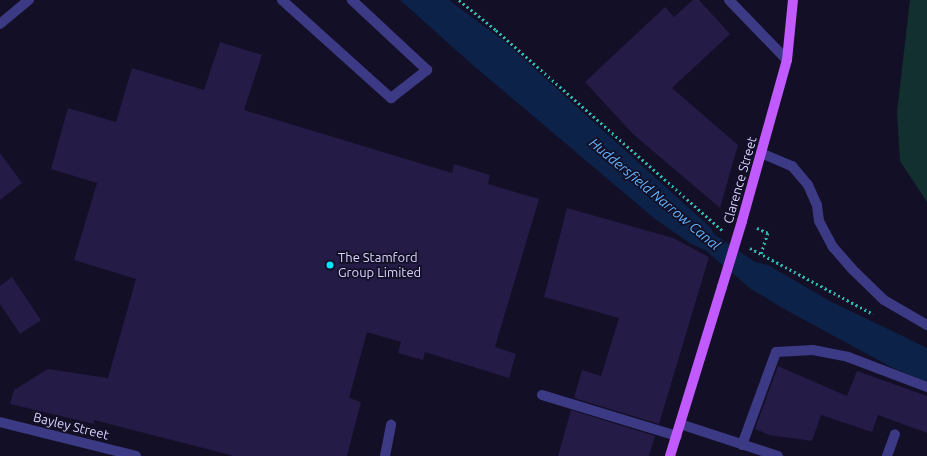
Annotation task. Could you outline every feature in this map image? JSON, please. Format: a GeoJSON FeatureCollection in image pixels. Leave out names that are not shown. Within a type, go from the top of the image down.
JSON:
{"type":"FeatureCollection","features":[{"type":"Feature","properties":{"kind":"main road","name":"Clarence Street"},"geometry":{"type":"LineString","coordinates":[[670,456],[742,221],[787,60],[793,0]]}},
{"type":"Feature","properties":{"kind":"street"},"geometry":{"type":"LineString","coordinates":[[0,24],[29,0]]}},
{"type":"Feature","properties":{"kind":"street"},"geometry":{"type":"LineString","coordinates":[[282,0],[391,98],[427,70],[352,0]]}},
{"type":"Feature","properties":{"kind":"street"},"geometry":{"type":"LineString","coordinates":[[729,0],[787,60]]}},
{"type":"Feature","properties":{"kind":"street"},"geometry":{"type":"LineString","coordinates":[[761,153],[792,166],[808,185],[817,205],[819,221],[833,247],[852,269],[884,300],[927,325]]}},
{"type":"Feature","properties":{"kind":"street"},"geometry":{"type":"LineString","coordinates":[[742,444],[776,352],[813,350],[848,357],[927,387]]}},
{"type":"Feature","properties":{"kind":"street"},"geometry":{"type":"LineString","coordinates":[[542,395],[677,436]]}},
{"type":"Feature","properties":{"kind":"street","name":"Bayley Street"},"geometry":{"type":"LineString","coordinates":[[0,422],[136,456]]}},
{"type":"Feature","properties":{"kind":"street"},"geometry":{"type":"LineString","coordinates":[[680,424],[778,456]]}},
{"type":"Feature","properties":{"kind":"street"},"geometry":{"type":"LineString","coordinates":[[384,456],[391,426]]}},
{"type":"Feature","properties":{"kind":"street"},"geometry":{"type":"LineString","coordinates":[[887,456],[895,434]]}},
{"type":"Feature","properties":{"kind":"path"},"geometry":{"type":"LineString","coordinates":[[459,0],[496,30],[716,226],[729,234]]}},
{"type":"Feature","properties":{"kind":"path"},"geometry":{"type":"LineString","coordinates":[[742,221],[768,233],[762,255]]}},
{"type":"Feature","properties":{"kind":"path"},"geometry":{"type":"LineString","coordinates":[[748,247],[876,316]]}},
{"type":"Feature","properties":{"kind":"green space"},"geometry":{"type":"Polygon","coordinates":[[[910,0],[927,0],[927,202],[900,161],[897,112],[910,0]]]}},
{"type":"Feature","properties":{"kind":"water","name":"Huddersfield Narrow Canal"},"geometry":{"type":"Polygon","coordinates":[[[400,0],[449,0],[504,41],[711,228],[714,234],[755,262],[768,265],[830,301],[927,348],[927,382],[893,368],[786,310],[751,289],[705,250],[691,244],[655,219],[475,67],[400,0]]]}},
{"type":"Feature","properties":{"kind":"building"},"geometry":{"type":"Polygon","coordinates":[[[693,0],[699,0],[730,34],[672,88],[738,145],[720,208],[633,134],[585,82],[665,7],[674,17],[693,0]]]}},
{"type":"Feature","properties":{"kind":"building","name":"The Stamford Group Limited"},"geometry":{"type":"Polygon","coordinates":[[[220,42],[262,55],[244,110],[452,173],[454,164],[490,175],[488,184],[539,199],[495,347],[516,354],[509,378],[425,352],[423,360],[398,353],[401,342],[367,332],[349,398],[361,402],[347,456],[234,456],[94,420],[94,424],[10,404],[14,390],[48,369],[108,378],[136,279],[74,260],[97,183],[51,169],[68,108],[116,122],[132,68],[204,90],[220,42]]]}},
{"type":"Feature","properties":{"kind":"building"},"geometry":{"type":"Polygon","coordinates":[[[0,153],[22,183],[0,200],[0,153]]]}},
{"type":"Feature","properties":{"kind":"building"},"geometry":{"type":"Polygon","coordinates":[[[567,208],[673,238],[709,257],[659,424],[574,398],[582,370],[601,376],[619,318],[544,297],[567,208]]]}},
{"type":"Feature","properties":{"kind":"building"},"geometry":{"type":"Polygon","coordinates":[[[12,277],[41,320],[20,334],[0,304],[0,286],[12,277]]]}},
{"type":"Feature","properties":{"kind":"building"},"geometry":{"type":"Polygon","coordinates":[[[778,366],[847,396],[857,371],[927,396],[927,433],[878,415],[872,432],[821,415],[812,441],[769,435],[755,429],[778,366]]]}},
{"type":"Feature","properties":{"kind":"building"},"geometry":{"type":"Polygon","coordinates":[[[571,410],[655,436],[649,456],[558,456],[571,410]]]}},
{"type":"Feature","properties":{"kind":"place","name":"The Stamford Group Limited"},"geometry":{"type":"Point","coordinates":[330,265]}}]}
